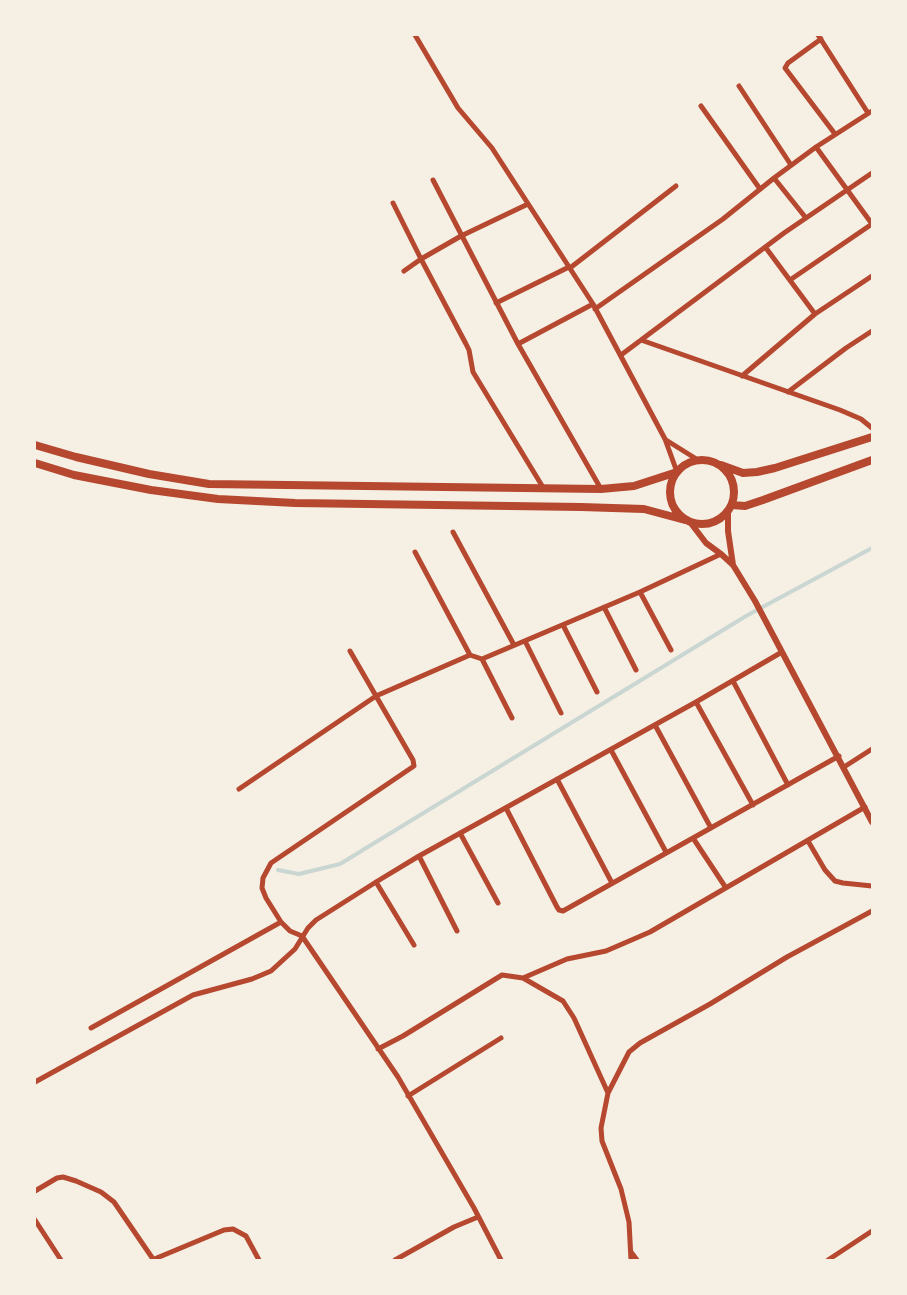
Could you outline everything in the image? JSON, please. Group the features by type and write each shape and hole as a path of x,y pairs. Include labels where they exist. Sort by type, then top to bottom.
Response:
{"highway":[{"path":"35,445 76,457 149,474 209,484 601,489 634,486 677,472 690,462 698,460 713,462 743,473 758,472 872,437"},
{"path":"730,508 745,506 763,500 872,460"},
{"path":"35,462 74,474 151,490 218,499 644,509 700,525 711,524 721,519 730,508 734,495 729,475 722,467 713,462"},
{"path":"677,472 670,492 674,508 687,521"}],"street":[{"path":"415,35 458,108 492,148 594,306 666,439 677,472"},
{"path":"518,344 594,306 724,220 774,178 816,147 870,112 820,37 788,63 785,68 835,134"},
{"path":"739,86 792,165"},
{"path":"700,106 760,189"},
{"path":"790,280 872,224 816,147"},
{"path":"621,355 806,218 872,173"},
{"path":"774,178 806,218"},
{"path":"432,180 518,344 601,489"},
{"path":"496,303 569,268 676,186"},
{"path":"393,203 420,259 469,350 473,372 544,489"},
{"path":"404,271 420,259 461,236 528,204"},
{"path":"766,248 815,314"},
{"path":"742,376 815,314 872,276"},
{"path":"788,392 846,348 872,331"},
{"path":"641,340 861,418 872,428"},
{"path":"666,439 698,460"},
{"path":"730,508 728,531 733,565"},
{"path":"687,521 706,543 733,565 765,617 872,822"},
{"path":"453,532 514,645"},
{"path":"415,552 470,655"},
{"path":"239,789 376,696 470,655 482,658 525,641 640,592 721,554"},
{"path":"640,592 671,650"},
{"path":"604,607 636,670"},
{"path":"563,625 597,692"},
{"path":"525,641 561,712"},
{"path":"350,651 413,760 414,766 271,863 263,878 262,888 281,922 290,931 302,936 398,1077 501,1260"},
{"path":"35,1082 193,995 252,979 272,970 288,956 316,920 376,882 782,652"},
{"path":"482,658 512,718"},
{"path":"733,681 788,785"},
{"path":"696,702 753,805"},
{"path":"656,725 711,828"},
{"path":"844,767 872,749"},
{"path":"611,750 666,852"},
{"path":"506,808 559,910 566,909 838,756"},
{"path":"557,778 612,883"},
{"path":"522,978 567,959 606,951 650,932 865,808"},
{"path":"460,833 498,903"},
{"path":"693,838 726,888"},
{"path":"808,841 825,870 835,881 872,886"},
{"path":"419,856 457,931"},
{"path":"376,882 414,945"},
{"path":"631,1260 629,1222 621,1189 602,1141 601,1128 608,1094 629,1052 640,1042 710,1004 787,957 872,911"},
{"path":"91,1028 281,922"},
{"path":"378,1049 404,1036 502,975 522,978 563,1001 574,1018 608,1094"},
{"path":"408,1096 501,1038"},
{"path":"35,1191 57,1178 63,1177 101,1192 114,1202 153,1260 224,1230 233,1230 246,1236 259,1260"},
{"path":"395,1260 454,1226 478,1217"},
{"path":"35,1220 61,1260"},
{"path":"828,1260 872,1231"},
{"path":"631,1251 637,1260"}],"waterway":[{"path":"278,870 299,874 340,864 746,616 872,548"}]}
